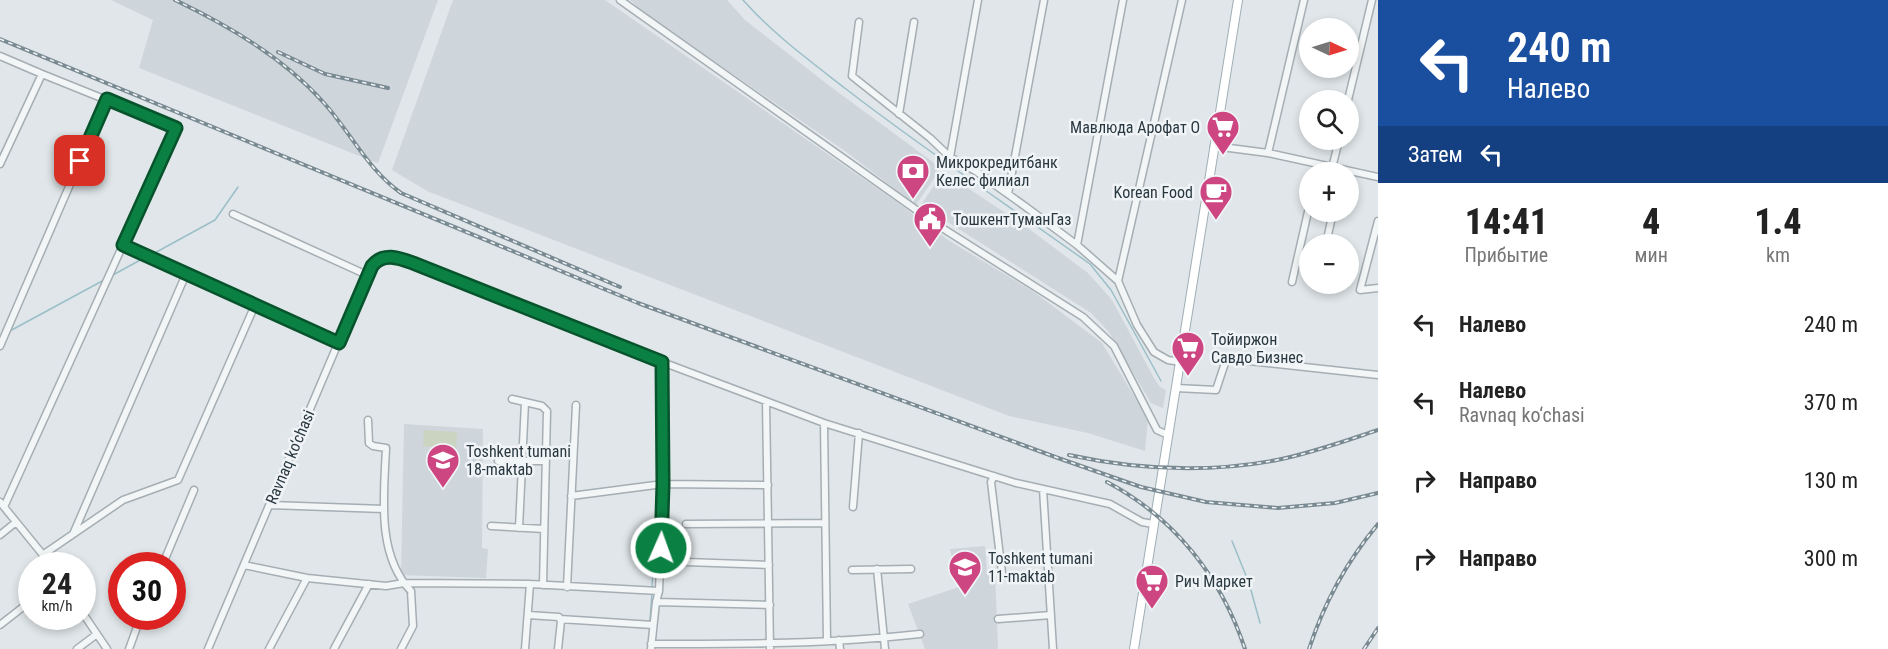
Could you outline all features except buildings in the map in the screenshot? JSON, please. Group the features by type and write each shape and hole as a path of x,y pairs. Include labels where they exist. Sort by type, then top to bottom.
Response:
{"main road":[{"path":"1134,649 1238,0"}],"street":[{"path":"620,0 939,226 1083,317 1114,346 1157,430 1168,435"},
{"path":"950,157 978,0"},
{"path":"1008,194 1044,0"},
{"path":"1077,245 1123,0"},
{"path":"1118,281 1182,0"},
{"path":"1269,153 1304,0"},
{"path":"1350,90 1372,0"},
{"path":"859,22 852,76 930,138 950,157 978,172 1077,245 1118,281 1137,325 1155,352 1168,360 1181,362"},
{"path":"898,114 914,22"},
{"path":"0,56 176,128 2,504 42,552"},
{"path":"0,164 42,74"},
{"path":"0,346 107,99"},
{"path":"1214,146 1269,153 1299,163"},
{"path":"1359,174 1378,177"},
{"path":"233,214 367,275"},
{"path":"1378,220 1360,290 1378,288"},
{"path":"1292,282 1306,222"},
{"path":"123,245 339,343"},
{"name":"Ravnaq ko‘chasi","path":"208,649 367,275 375,262 385,257 406,260 662,362"},
{"path":"74,532 186,274"},
{"path":"47,552 123,500 178,480 255,305"},
{"path":"1176,388 1216,390 1225,363 1230,358 1378,375"},
{"path":"920,634 770,647 651,646 659,591 663,484 662,362 824,423 993,476 1110,504 1142,522 1153,524"},
{"path":"512,399 542,406 547,411 543,585"},
{"path":"519,528 525,402"},
{"path":"766,402 770,647"},
{"path":"567,587 576,405"},
{"path":"368,420 369,443 386,448 384,509 391,561 411,591 413,626 401,649"},
{"path":"824,423 826,641"},
{"path":"853,507 859,433"},
{"path":"498,461 546,461"},
{"path":"993,476 991,482 1002,573"},
{"path":"571,496 663,484 768,485"},
{"path":"1043,489 1053,649"},
{"path":"168,552 194,490"},
{"path":"270,505 384,509"},
{"path":"0,535 16,522"},
{"path":"686,524 824,523"},
{"path":"491,526 544,529"},
{"path":"686,562 769,565"},
{"path":"244,565 307,578 386,586 404,583 530,584 659,591"},
{"path":"877,569 885,649"},
{"path":"852,570 911,569"},
{"path":"269,649 307,578"},
{"path":"334,649 369,584"},
{"path":"525,649 530,584"},
{"path":"656,602 770,605"},
{"path":"0,625 18,611"},
{"path":"528,615 653,625"},
{"path":"998,620 1051,615"},
{"path":"558,649 560,619"},
{"path":"94,630 106,649"},
{"path":"129,649 136,630"},
{"path":"77,649 97,634"},
{"path":"840,640 840,649"}],"shaded area":[{"path":"111,0 438,0 378,163 369,160 368,157 362,157 139,68 153,20"},
{"path":"453,0 605,0 948,240 1034,292 1102,343 1148,419 1145,451 1088,433 1009,416 427,191 392,170"},
{"path":"630,0 727,0 745,20 941,168 916,205 845,151 644,13"},
{"path":"943,172 1021,223 1088,273 1112,300 1154,378 1160,387 1166,390 1163,408 1151,403 1109,332 1091,313 921,205"},
{"name":"Toshkent tumani 18-maktab","path":"404,424 483,429 482,548 488,549 486,578 401,575"},
{"name":"Toshkent tumani 11-maktab","path":"985,546 987,571 995,571 998,649 925,649 908,604 959,587 950,549"}],"green space":[{"path":"424,430 457,432 456,449 423,446"}],"waterway":[{"path":"743,0 779,36 876,112 1090,264 1111,290 1161,381"},
{"path":"151,255 215,220 238,187"},
{"path":"111,276 144,258"},
{"path":"8,332 104,280"},
{"path":"652,588 657,500"},
{"path":"1232,541 1249,583 1260,623"},
{"path":"650,621 652,593"}],"railway":[{"path":"175,0 235,32 274,57 324,103 369,162 389,184 401,193 620,287"},
{"path":"0,39 638,303 1141,487 1206,502 1278,508 1335,503 1378,493"},
{"path":"278,52 325,74 388,88"},
{"path":"1069,455 1147,467 1225,467 1290,457 1378,430"},
{"path":"1107,482 1154,513 1192,552 1209,574 1223,598 1245,649"},
{"path":"1309,649 1338,583 1356,553 1378,524"},
{"path":"1364,649 1378,628"}],"place":[{"name":"Мавлюда Арофат О","path":"1223,156"},
{"name":"Микрокредитбанк Келес филиал","path":"913,200"},
{"name":"Korean Food","path":"1216,221"},
{"name":"ТошкентТуманГаз","path":"930,248"},
{"name":"Тойиржон Савдо Бизнес","path":"1188,377"},
{"name":"Toshkent tumani 18-maktab","path":"443,489"},
{"name":"Toshkent tumani 11-maktab","path":"965,596"},
{"name":"Рич Маркет","path":"1152,610"}],"route":[{"path":"80,161 107,99 176,128 123,245 339,343 372,266 380,259 392,257 413,263 662,362 661,548"}]}
